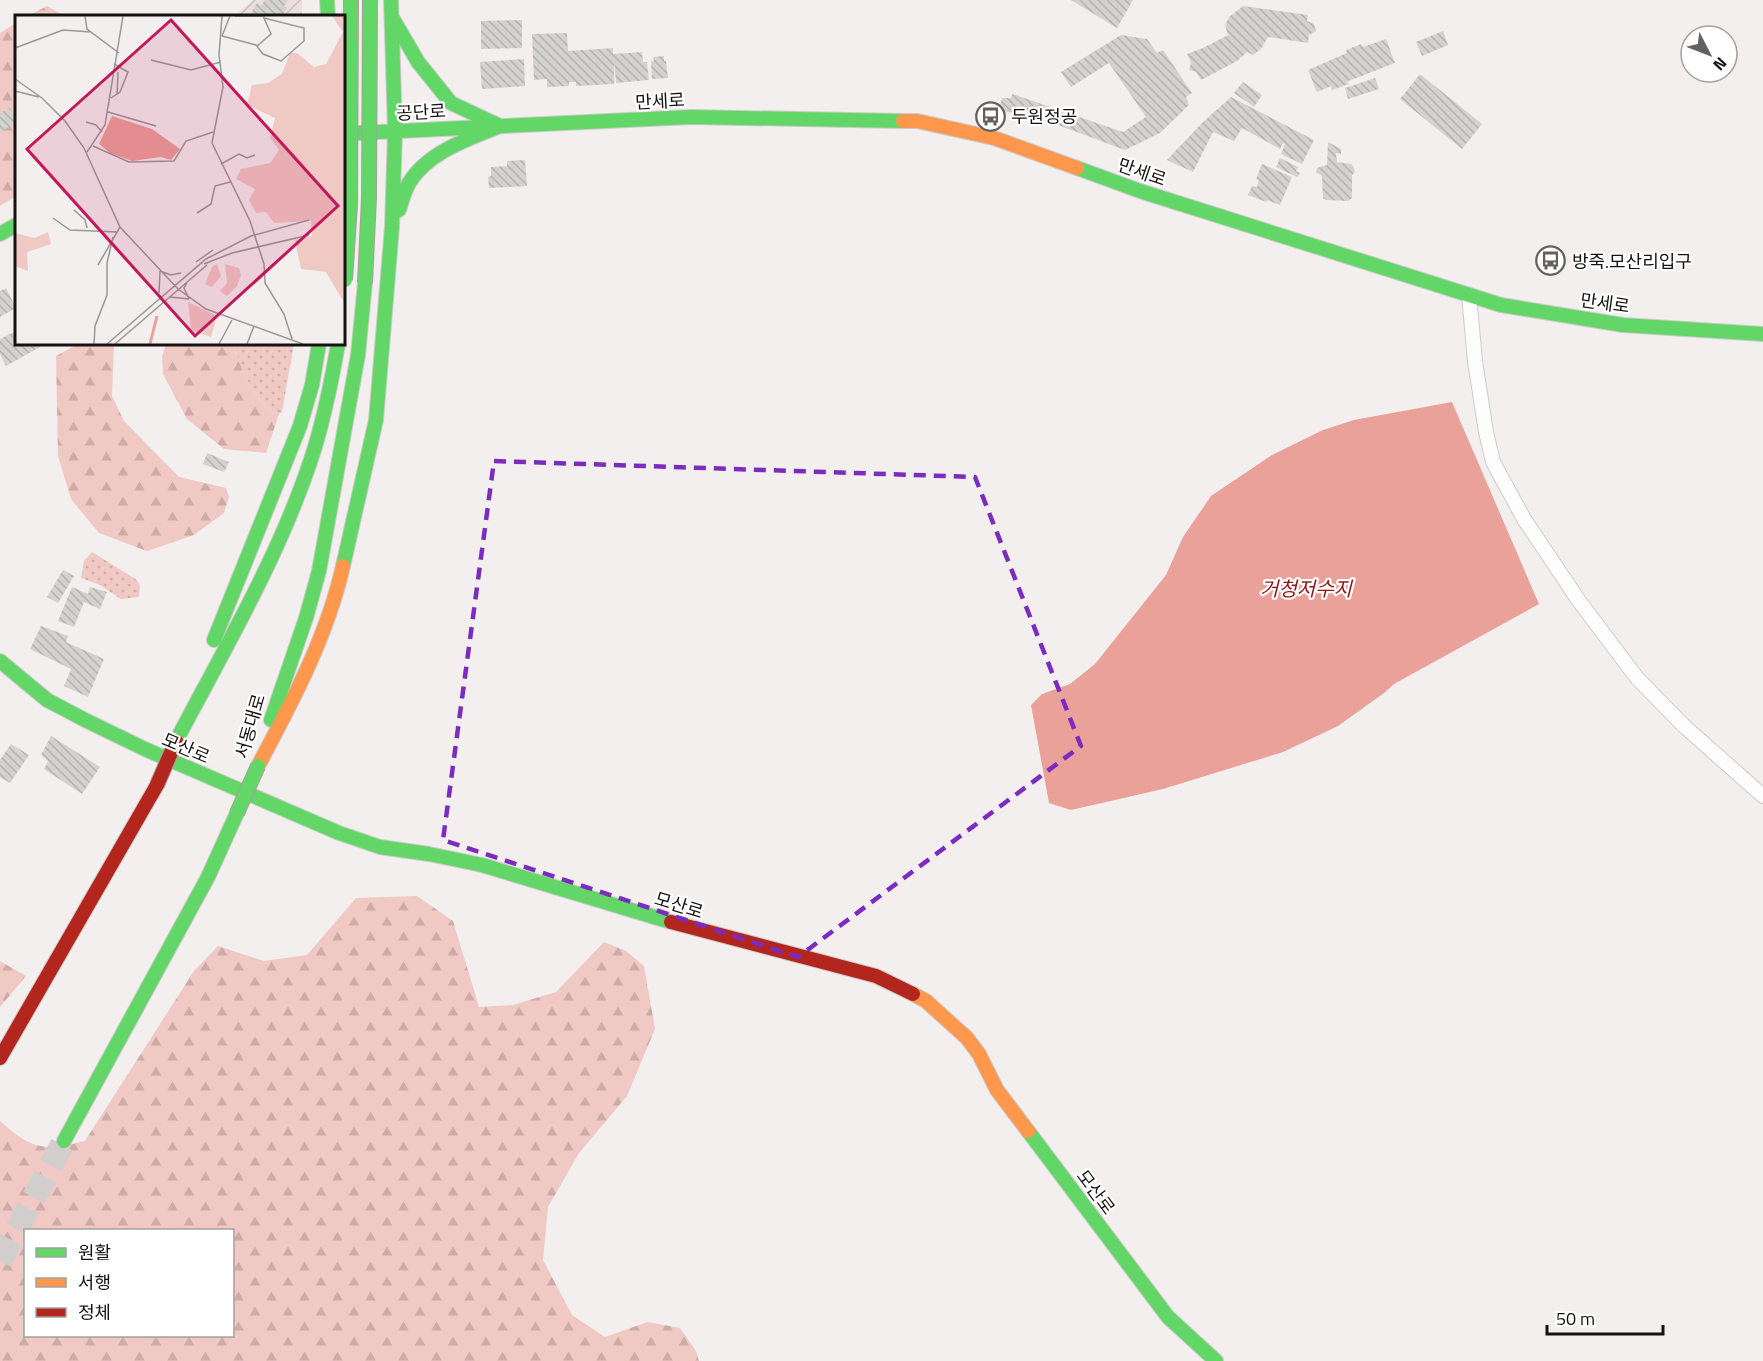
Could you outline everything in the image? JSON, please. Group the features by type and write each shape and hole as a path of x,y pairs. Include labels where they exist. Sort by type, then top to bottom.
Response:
{"main road":[{"path":"327,0 328,15"},
{"path":"345,280 350,205 351,0"},
{"name":"서동대로","path":"64,1142 208,877 237,813 258,766 278,695 306,618 319,572 358,355 365,283 369,198 370,0"},
{"path":"258,766 301,685 337,593 376,420 392,227 395,131 391,0"},
{"path":"391,16 418,62 451,103 500,126"},
{"name":"만세로","path":"500,126 691,117 917,121 994,138 1140,191 1501,305 1623,325 1763,334"},
{"path":"392,227 410,181 429,159 453,145 500,126"},
{"name":"공단로","path":"345,133 500,126"},
{"path":"0,234 15,226"},
{"path":"0,1058 157,784 298,432 317,363 319,345"},
{"path":"176,741 257,586 297,494 315,444 334,373 338,345"},
{"name":"모산로","path":"0,661 47,700 87,721 147,750 339,833 380,847 482,864 687,927 876,976 926,1001 967,1038 979,1054 997,1090 1168,1317 1216,1361"}],"street":[{"path":"1469,295 1475,361 1486,432 1494,462 1524,519 1579,601 1637,678 1684,726 1763,796"}],"highlighted area":[{"path":"494,461 975,477 1081,746 798,957 443,840"}],"shaded area":[{"path":"253,0 302,0 302,15 235,15"}],"green space":[{"path":"47,6 63,15 30,15"},
{"path":"15,24 15,197 0,206 0,33"},
{"path":"76,345 114,345 112,396 124,421 179,477 226,488 229,497 224,513 194,535 147,551 99,533 71,499 58,456 56,356"},
{"path":"166,345 234,345 249,384 263,403 279,414 266,453 224,449 187,419 163,374 162,357"},
{"path":"234,345 294,345 282,412 279,414 270,409 256,394 240,363"},
{"path":"92,552 137,580 140,586 139,597 121,599 100,585 81,578 84,561"},
{"path":"417,896 453,921 479,1007 513,1005 556,992 604,942 626,951 644,966 655,1029 627,1096 579,1153 548,1207 543,1260 572,1315 605,1337 648,1322 680,1328 696,1351 699,1361 0,1361 0,1121 21,1138 39,1146 58,1146 85,1141 194,971 218,946 264,961 307,955 356,898"},
{"path":"0,961 26,976 0,1007"}],"water":[{"name":"거청저수지","path":"1452,402 1539,604 1394,684 1338,726 1283,752 1163,789 1071,810 1049,803 1031,705 1042,694 1070,684 1095,664 1166,575 1183,537 1211,496 1272,455 1323,430 1354,420"}],"building":[{"path":"265,0 288,0 283,15 250,15 257,3 261,6"},
{"path":"1071,0 1133,0 1117,28"},
{"path":"1243,6 1308,15 1307,21 1314,24 1316,31 1309,35 1308,43 1268,37 1261,49 1253,55 1247,52 1237,61 1201,80 1196,72 1189,70 1191,63 1187,54 1228,35 1225,25 1229,17"},
{"path":"522,20 522,48 481,49 481,21"},
{"path":"1443,31 1448,45 1422,56 1416,42"},
{"path":"567,33 568,51 613,48 613,54 642,52 643,62 647,62 649,80 616,83 614,61 614,84 576,86 576,82 569,82 569,86 547,87 547,79 534,80 532,34"},
{"path":"1121,35 1147,39 1157,53 1163,50 1192,93 1186,97 1189,105 1160,133 1125,150 1047,121 999,110 1002,98 1011,98 1012,94 1123,132 1146,117 1109,63 1071,87 1061,72"},
{"path":"1386,39 1395,63 1346,82 1349,84 1332,90 1331,86 1317,92 1308,70 1347,53 1346,50 1361,44 1363,47"},
{"path":"664,56 668,78 652,79 651,61 654,61 653,57"},
{"path":"524,59 525,86 482,89 480,62"},
{"path":"1420,74 1482,124 1462,149 1400,99"},
{"path":"1375,78 1379,89 1348,99 1345,88"},
{"path":"1243,82 1262,95 1254,107 1234,93"},
{"path":"1231,97 1314,140 1302,164 1281,154 1285,144 1283,143 1280,149 1242,128 1234,141 1213,132 1193,172 1167,160 1202,123"},
{"path":"10,108 15,124 0,132 0,113"},
{"path":"1328,142 1341,149 1341,154 1336,153 1337,162 1351,164 1354,168 1352,198 1348,201 1323,198 1322,176 1316,172 1317,168 1327,165"},
{"path":"1280,158 1298,167 1296,171 1300,173 1297,177 1276,167"},
{"path":"525,160 527,186 489,188 488,177 491,176 491,167 507,166 507,161"},
{"path":"1262,164 1292,177 1280,205 1248,195 1252,186 1257,187 1259,180 1256,179"},
{"path":"6,288 15,309 0,317 0,291"},
{"path":"15,332 15,345 39,345 40,347 6,366 0,354 0,339"},
{"path":"207,453 229,462 224,472 203,464"},
{"path":"63,570 74,576 58,603 47,597"},
{"path":"72,587 88,594 90,587 107,592 100,609 84,602 74,627 58,621"},
{"path":"41,626 68,636 66,642 104,659 88,697 64,686 71,669 30,649"},
{"path":"51,736 100,767 82,794 44,769 48,761 41,755"},
{"path":"11,744 29,755 10,783 0,777 0,760"}],"tunnel":[{"path":"0,1261 64,1141"}],"traffic: fast":[{"path":"327,0 328,15"},
{"path":"345,280 350,205 351,0"},
{"path":"365,283 369,198 370,0"},
{"path":"343,566 376,420 392,227 395,131 391,0"},
{"path":"393,19 418,62 451,103 500,126"},
{"path":"357,133 691,117 903,121"},
{"path":"399,210 409,183 427,163 450,148 500,126"},
{"path":"1077,168 1140,191 1501,305 1623,325 1763,334"},
{"path":"0,234 15,226"},
{"path":"271,720 306,618 319,571 358,355 365,283"},
{"path":"214,640 300,426 312,385 319,345"},
{"path":"176,741 234,633 287,523 315,447 338,345"},
{"path":"0,661 47,700 87,721 147,750 339,833 380,847 482,865 671,922"},
{"path":"237,813 258,766"},
{"path":"64,1141 208,877 237,813"},
{"path":"1028,1131 1168,1317 1216,1361"}],"traffic: slow":[{"path":"903,121 917,121 994,138 1077,168"},
{"path":"258,766 296,693 318,644 343,566"},
{"path":"913,994 926,1001 967,1038 979,1054 997,1090 1028,1131"}],"traffic: jam":[{"path":"157,785 176,741"},
{"path":"0,1058 157,785"},
{"path":"671,922 876,976 913,994"}],"place":[{"name":"두원정공","path":"990,116"},
{"name":"방죽.모산리입구","path":"1551,261"}]}
